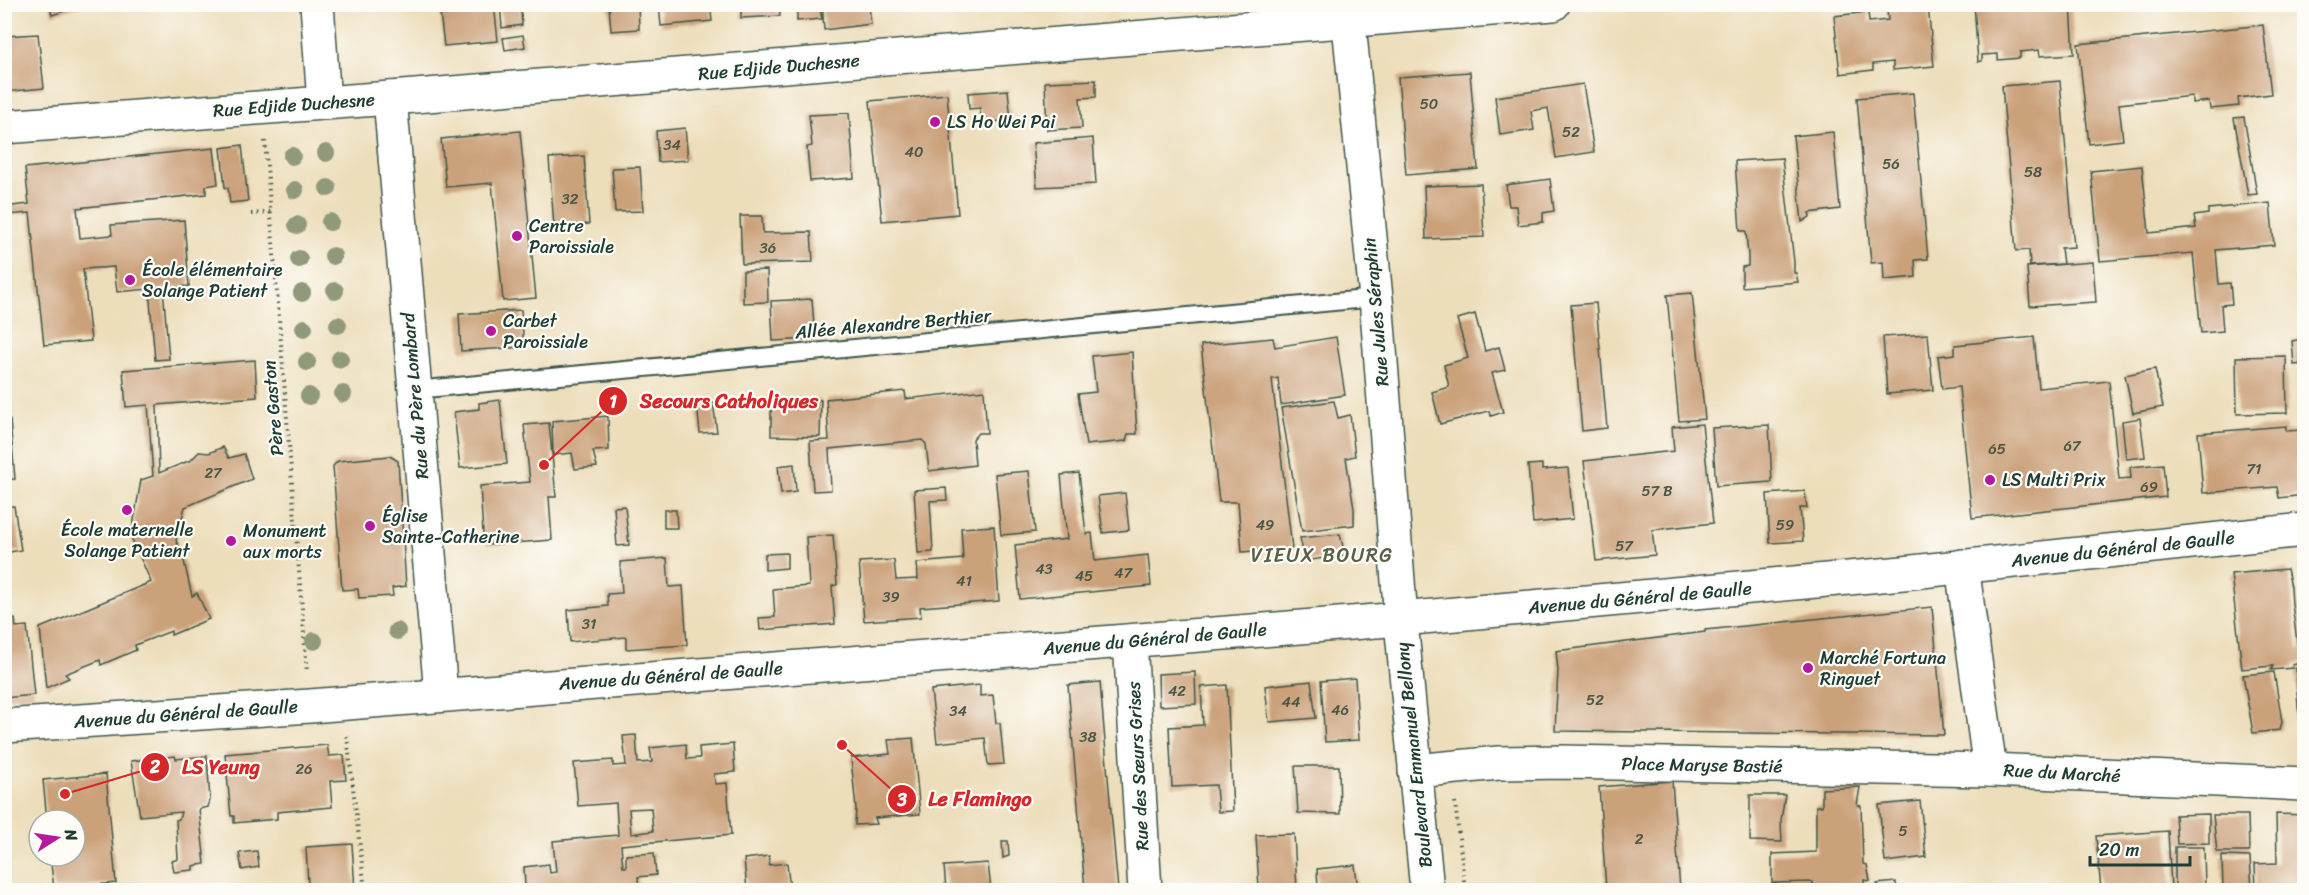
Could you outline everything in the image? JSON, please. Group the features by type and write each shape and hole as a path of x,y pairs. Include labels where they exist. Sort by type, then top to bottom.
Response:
{"street":[{"path":"317,4 324,103"},
{"name":"Rue Edjide Duchesne","path":"4,127 390,98 1348,13 1553,4"},
{"name":"Rue Jules Séraphin","path":"1348,13 1376,298 1401,619"},
{"name":"Rue du Père Lombard","path":"390,98 441,694"},
{"name":"Avenue du Général de Gaulle","path":"4,726 310,706 1401,619 1903,573 2304,530"},
{"name":"Rue du Marché","path":"1962,566 1990,770 2304,784"},
{"name":"Boulevard Emmanuel Bellony","path":"1401,619 1427,891"},
{"name":"Rue des Sœurs Grises","path":"1130,641 1145,891"},
{"name":"Place Maryse Bastié","path":"1415,771 1499,763 1562,762 1990,770"}],"lane":[{"name":"Allée Alexandre Berthier","path":"415,390 1376,298"}],"path":[{"name":"Père Gaston","path":"262,108 310,706"},
{"path":"251,214 271,213"},
{"path":"344,703 365,891"}],"building":[{"path":"49,4 83,4 83,5 52,15"},
{"path":"439,4 494,4 498,41 444,46"},
{"path":"500,4 520,4 522,25 502,28"},
{"path":"638,4 639,29 611,31 609,5"},
{"path":"659,4 710,4 712,21 661,26"},
{"path":"741,4 780,4 780,16 741,18"},
{"path":"797,4 819,4 822,19 797,21"},
{"path":"822,4 869,4 871,24 824,30"},
{"path":"1023,4 1060,4 1060,6 1023,10"},
{"path":"1974,4 2016,4 2016,8 2035,7 2035,4 2071,4 2074,54 2040,56 2039,50 2020,52 2020,58 1998,60 1998,54 1982,55 1982,61 1978,62"},
{"path":"1928,6 1934,66 1893,70 1893,62 1873,64 1873,70 1840,74 1834,16 1868,12 1869,22 1888,20 1887,11"},
{"path":"2263,25 2271,94 2238,98 2239,106 2210,109 2209,101 2192,103 2192,96 2119,104 2123,140 2089,144 2078,44"},
{"path":"38,34 44,88 4,92 4,36"},
{"path":"523,35 525,47 505,50 503,38"},
{"path":"1470,72 1478,169 1406,175 1398,77"},
{"path":"1096,80 1096,97 1080,98 1082,128 1047,130 1045,82"},
{"path":"2060,81 2074,247 2061,248 2063,264 2030,266 2029,250 2016,251 2002,86"},
{"path":"1583,84 1594,152 1556,158 1548,108 1531,111 1534,130 1500,135 1495,97"},
{"path":"1008,90 1011,121 981,122 980,108 969,109 968,93"},
{"path":"1913,93 1928,259 1915,260 1916,277 1884,280 1883,262 1871,263 1857,98"},
{"path":"947,94 958,214 882,221 870,101"},
{"path":"849,113 854,178 810,181 807,147 812,146 809,115"},
{"path":"2244,117 2257,194 2248,195 2234,118"},
{"path":"685,128 688,160 658,162 656,131"},
{"name":"Centre Paroissiale","path":"520,131 536,298 503,301 492,183 446,187 441,139"},
{"path":"1833,132 1840,209 1809,213 1810,217 1802,222 1793,136"},
{"path":"1093,138 1096,184 1037,187 1033,143"},
{"path":"242,145 248,201 230,203 228,188 225,188 221,148"},
{"path":"214,148 218,184 206,186 206,194 77,208 80,238 112,235 111,225 184,220 189,286 163,288 169,359 155,360 149,289 117,292 114,267 83,269 91,341 44,345 30,213 7,215 10,250 4,251 4,207 29,204 25,168"},
{"path":"584,156 589,224 554,227 549,158"},
{"path":"1782,158 1794,273 1796,273 1798,282 1742,287 1742,267 1748,266 1748,256 1746,231 1740,231 1735,161"},
{"path":"2142,166 2149,233 2196,228 2194,216 2208,214 2208,209 2270,203 2274,245 2216,250 2219,284 2230,283 2232,304 2221,305 2223,331 2201,333 2193,253 2100,261 2091,171"},
{"path":"640,167 643,211 615,212 612,168"},
{"path":"1550,179 1554,211 1543,213 1543,222 1518,225 1516,206 1509,206 1506,185"},
{"path":"1481,184 1484,237 1426,239 1424,186"},
{"path":"740,216 762,216 763,233 811,232 813,262 742,264"},
{"path":"2093,262 2096,302 2030,306 2027,267"},
{"path":"767,270 768,302 743,303 743,271"},
{"path":"1692,293 1705,419 1679,421 1667,295"},
{"path":"812,299 815,339 773,341 771,301"},
{"path":"1596,303 1607,428 1582,431 1571,305"},
{"name":"Carbet Paroissiale","path":"521,310 524,347 461,351 459,314"},
{"path":"1475,314 1485,351 1499,347 1505,370 1492,373 1503,412 1491,416 1489,411 1440,424 1432,392 1449,387 1444,365 1468,358 1457,319"},
{"path":"1928,334 1933,390 1887,394 1883,337"},
{"path":"1336,337 1345,395 1281,405 1278,378 1272,379 1292,548 1242,552 1238,502 1219,502 1201,345 1273,338 1275,347"},
{"path":"2034,337 2039,388 2109,381 2119,479 2131,478 2130,467 2163,464 2166,497 1972,518 1959,387 1942,389 1938,356 1955,354 1955,345"},
{"path":"2301,339 2303,364 2294,365 2292,341"},
{"path":"1132,352 1137,434 1128,434 1126,441 1086,445 1078,394 1096,392 1092,356"},
{"path":"2286,356 2287,413 2237,414 2236,357"},
{"path":"255,360 257,397 157,405 159,473 191,460 199,452 209,453 223,447 229,458 244,454 252,479 185,507 176,540 184,561 192,596 197,593 209,619 171,635 171,631 135,645 136,650 101,665 100,660 65,674 69,678 46,688 40,628 151,582 131,537 141,480 153,476 148,405 126,407 123,370"},
{"path":"2155,369 2163,407 2133,413 2125,375"},
{"path":"984,390 987,433 978,433 973,439 975,465 929,471 926,444 922,440 829,449 831,490 813,491 810,441 829,440 826,399 905,391 906,399"},
{"path":"771,399 821,400 820,437 771,436"},
{"path":"500,400 507,464 460,468 454,412 479,409 479,403"},
{"path":"1334,401 1338,418 1350,415 1355,456 1346,458 1354,509 1354,525 1302,531 1281,408"},
{"path":"713,402 717,432 700,433 697,404"},
{"path":"608,416 609,450 593,451 597,467 575,469 572,453 553,455 552,421"},
{"path":"2140,418 2145,457 2126,459 2122,421"},
{"path":"4,420 10,420 15,479 4,480"},
{"path":"549,423 556,497 549,497 552,540 487,545 483,533 480,486 530,482 524,425"},
{"path":"1702,424 1713,523 1652,530 1655,555 1596,561 1584,461 1674,451 1672,427"},
{"path":"1769,425 1772,482 1716,486 1712,428"},
{"path":"2286,426 2286,431 2304,430 2304,495 2279,498 2277,487 2203,493 2198,433"},
{"name":"Église Sainte-Catherine","path":"390,456 398,461 406,586 392,588 393,596 359,598 358,589 342,590 333,466 338,461"},
{"path":"794,464 796,492 781,494 778,466"},
{"path":"1542,464 1542,470 1568,468 1573,519 1533,523 1528,465"},
{"path":"1029,471 1035,532 1001,535 995,474"},
{"path":"1079,473 1086,534 1092,533 1095,561 1148,555 1151,586 1020,599 1015,545 1067,539 1061,475"},
{"path":"946,488 947,500 930,501 933,552 918,553 914,490"},
{"path":"1805,491 1807,508 1800,508 1803,541 1770,543 1767,494"},
{"path":"1125,493 1129,530 1103,533 1098,496"},
{"path":"14,506 21,550 4,553 4,507"},
{"path":"625,506 629,545 617,546 614,507"},
{"path":"664,510 676,510 677,528 664,528"},
{"path":"994,526 999,601 920,607 921,617 864,621 859,562 894,560 896,580 918,579 917,563 963,559 961,528"},
{"path":"1340,534 1345,555 1305,561 1300,538"},
{"path":"833,535 837,585 832,586 835,624 760,630 759,618 775,617 773,589 809,586 806,537"},
{"path":"787,553 787,568 765,570 765,554"},
{"path":"667,558 669,587 683,586 687,645 626,649 626,637 570,642 568,610 608,606 607,594 622,593 620,562"},
{"path":"2287,569 2298,649 2301,650 2298,606 2304,606 2304,662 2292,665 2293,668 2271,670 2273,666 2242,669 2231,574"},
{"path":"1932,607 1944,735 1555,731 1558,670 1556,651 1705,632 1705,630"},
{"path":"15,619 16,627 27,626 34,695 4,698 4,628 10,628 9,620"},
{"path":"2304,666 2303,733 2298,708 2296,668"},
{"path":"1195,672 1196,704 1159,706 1158,674"},
{"path":"2274,672 2282,722 2280,730 2253,733 2243,675"},
{"path":"1355,678 1359,740 1325,742 1321,681"},
{"path":"1311,681 1316,718 1269,722 1265,686"},
{"path":"1100,682 1118,890 1085,890 1068,685"},
{"path":"980,685 980,696 993,695 996,723 1000,723 1004,764 988,765 985,738 937,743 931,690"},
{"path":"1227,685 1233,811 1218,812 1216,785 1172,787 1169,727 1203,725 1201,687"},
{"path":"636,735 638,763 652,762 650,748 686,744 687,759 700,758 699,747 733,744 735,772 714,774 715,784 727,783 731,835 621,845 623,867 626,867 626,855 654,853 656,875 638,877 639,890 536,890 536,887 525,887 524,867 549,864 550,873 556,872 553,841 618,835 616,803 578,806 574,763 613,760 613,766 626,765 623,736","holes":["651,808 653,831 631,834 629,809"]},
{"path":"913,738 920,814 875,818 877,824 855,825 856,809 851,758 890,754 888,740"},
{"path":"327,745 329,756 344,755 346,780 330,781 332,807 277,812 277,819 234,823 234,816 231,816 225,754"},
{"path":"175,756 176,759 207,756 210,800 208,807 199,809 205,864 193,866 193,870 174,872 172,861 178,859 176,820 179,819 181,812 140,816 131,761"},
{"path":"1295,766 1339,766 1340,814 1298,813"},
{"path":"106,774 116,883 54,889 51,868 87,868 87,808 46,808 43,780"},
{"path":"1672,781 1680,890 1606,890 1599,787"},
{"path":"1860,787 1857,805 1861,806 1863,864 1867,865 1870,881 1864,880 1864,890 1812,890 1813,882 1772,883 1772,854 1816,852 1816,806 1822,806 1822,789"},
{"path":"1750,795 1785,795 1781,820 1782,842 1750,841"},
{"path":"1920,801 1926,857 1885,862 1879,805"},
{"path":"2209,814 2209,843 2177,844 2175,815"},
{"path":"2276,814 2304,815 2304,890 2256,890 2255,864 2277,863"},
{"path":"2213,815 2248,815 2249,852 2217,852"},
{"path":"2168,831 2171,888 2101,890 2096,836"},
{"path":"1294,834 1297,890 1259,890 1256,835"},
{"path":"1002,841 1008,841 1009,856 1003,858"},
{"path":"352,844 355,890 286,890 285,886 308,884 306,847"},
{"path":"2175,847 2204,847 2205,890 2175,890"},
{"path":"257,851 259,867 242,870 239,853"},
{"path":"769,856 769,865 787,863 790,890 747,890 744,859"},
{"path":"2222,856 2250,857 2252,890 2223,890"},
{"path":"988,863 991,890 946,890 944,866"},
{"path":"1355,865 1358,890 1318,890 1317,869"},
{"path":"1896,882 1897,890 1878,890 1877,884"}],"place":[{"name":"LS Ho Wei Pai","path":"935,122"},
{"name":"Centre Paroissiale","path":"517,236"},
{"name":"École élémentaire Solange Patient","path":"130,280"},
{"name":"Carbet Paroissiale","path":"491,331"},
{"name":"Secours Catholiques","path":"544,465"},
{"name":"LS Multi Prix","path":"1990,480"},
{"name":"École maternelle Solange Patient","path":"127,510"},
{"name":"Église Sainte-Catherine","path":"370,526"},
{"name":"Monument aux morts","path":"231,541"},
{"name":"Marché Fortuna Ringuet","path":"1808,668"},
{"name":"Le Flamingo","path":"842,745"},
{"name":"LS Yeung","path":"65,794"}],"district":[{"name":"VIEUX BOURG","path":"1322,555"}]}
